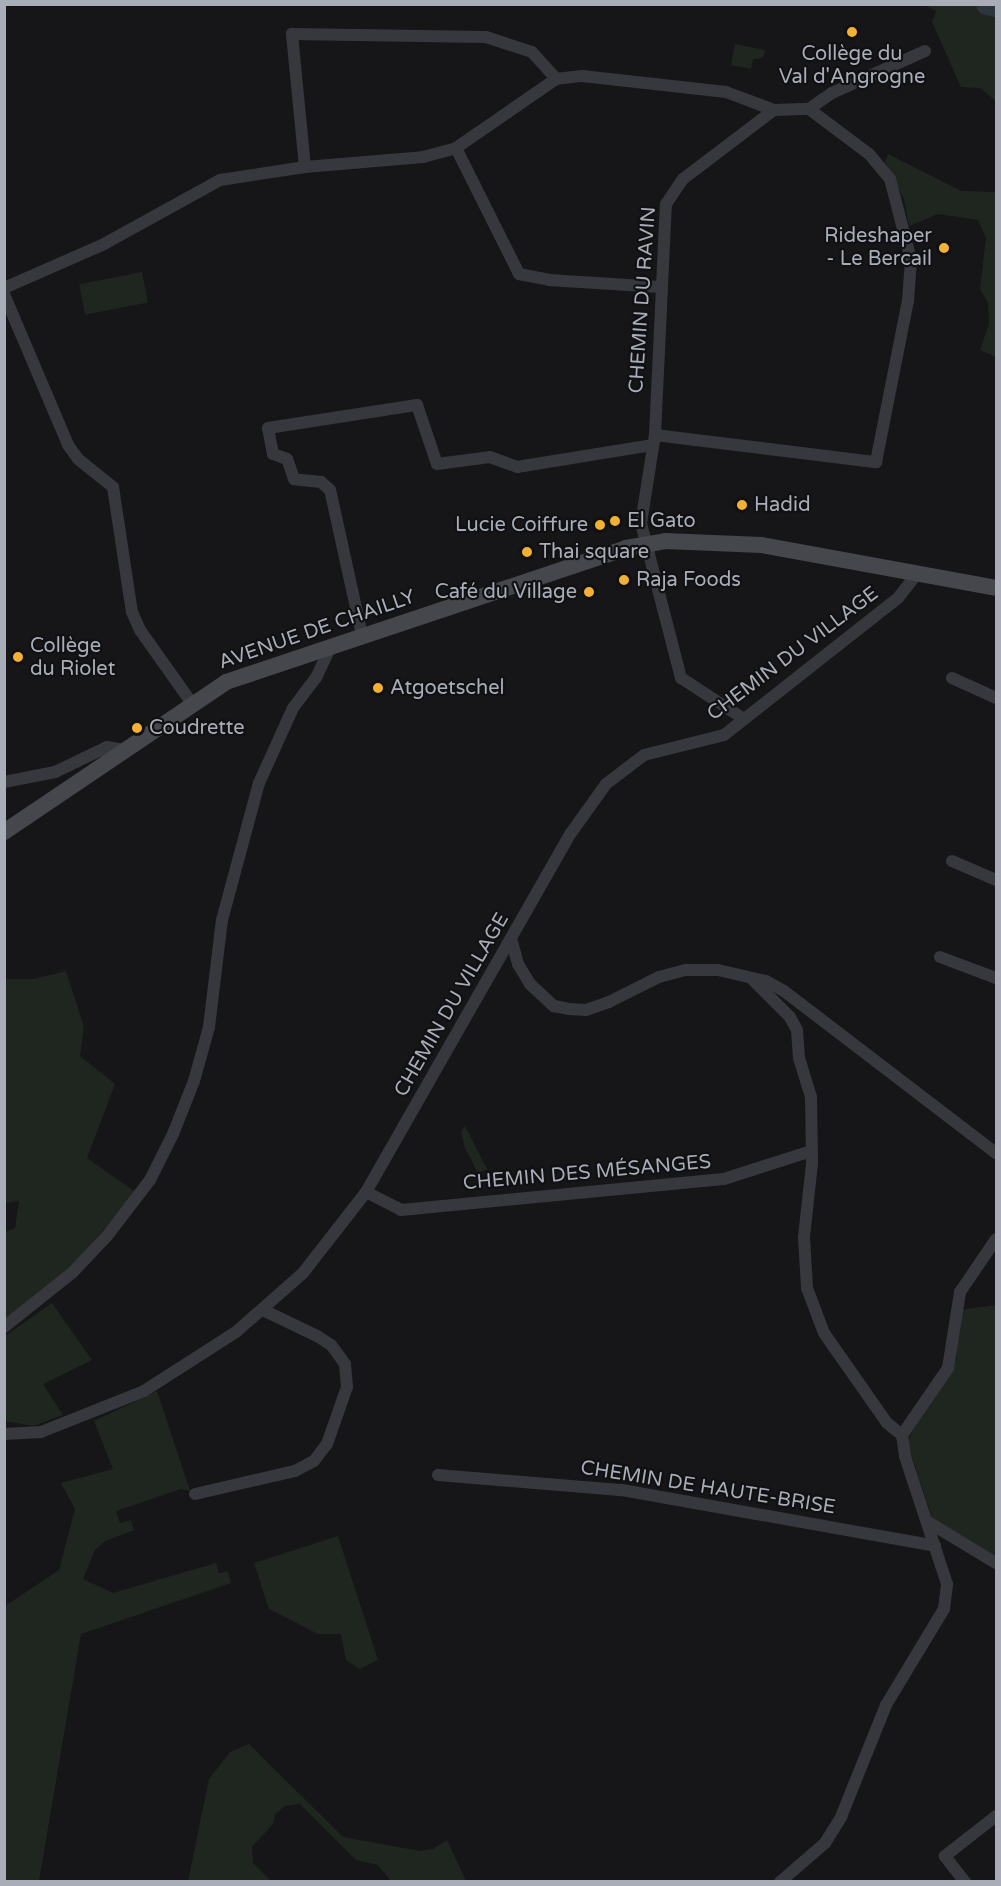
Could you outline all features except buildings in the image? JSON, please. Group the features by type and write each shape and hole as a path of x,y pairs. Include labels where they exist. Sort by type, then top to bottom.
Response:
{"street":[{"path":"305,167 292,34 486,37 532,52 556,79"},
{"path":"4,288 94,249 220,180 305,167 423,158 456,148 556,79 582,76 726,92 774,110 809,109 832,93 925,51"},
{"path":"362,635 330,490 321,482 294,479 287,459 273,454 268,428 417,405 436,464 490,457 517,467 654,440 876,462 908,301 911,260 890,179 869,154 809,109"},
{"name":"CHEMIN DU RAVIN","path":"744,719 681,678 641,523 654,440 666,204 683,179 774,110"},
{"path":"456,148 519,274 549,280 660,287"},
{"path":"4,294 68,445 78,459 113,487 132,612 140,630 191,702"},
{"name":"AVENUE DE CHAILLY","path":"4,832 191,702 226,682 362,635 646,544 665,541 762,545 996,588"},
{"name":"CHEMIN DU VILLAGE","path":"4,1434 41,1432 144,1391 200,1357 263,1310 303,1273 366,1192 571,833 620,770 657,750 724,735 898,598 918,572"},
{"path":"4,1327 72,1273 107,1236 150,1180 173,1134 194,1081 208,1027 222,920 259,783 293,708 316,678 331,646"},
{"path":"952,678 996,698"},
{"path":"4,782 55,772 106,747 124,750"},
{"path":"952,861 996,880"},
{"path":"511,938 518,964 530,984 554,1006 569,1009 586,1010 609,1002 659,977 686,970 718,970 749,976 784,991 996,1153"},
{"path":"940,957 996,978"},
{"path":"749,976 790,1017 797,1030 800,1058 811,1097 811,1151 804,1237 807,1288 825,1333 887,1424 902,1435"},
{"name":"CHEMIN DES MÉSANGES","path":"366,1192 401,1210 412,1209 724,1179 811,1151"},
{"path":"780,1881 825,1843 855,1789 886,1705 938,1624 948,1594 928,1522 905,1456 902,1435 948,1368 960,1292 996,1239"},
{"path":"195,1494 295,1471 314,1461 327,1443 347,1387 345,1364 331,1345 263,1310"},
{"name":"CHEMIN DE HAUTE-BRISE","path":"438,1475 622,1490 935,1546"},
{"path":"928,1522 996,1563"},
{"path":"965,1881 945,1856 996,1816"}],"shaded area":[{"path":"925,5 996,5 996,101 980,88 961,87 932,22 936,11"},
{"path":"735,44 765,50 763,58 753,59 751,69 731,65"},
{"path":"888,154 961,191 996,192 996,357 980,350 989,324 988,303 980,289 986,238 978,220 938,214 909,226 904,199 885,162"},
{"path":"142,272 148,302 85,315 79,284"},
{"path":"66,971 84,1027 80,1056 115,1084 87,1158 135,1192 72,1267 5,1320 5,1232 15,1228 19,1201 5,1203 4,979 34,979"},
{"path":"465,1126 487,1169 478,1173 465,1148 461,1132"},
{"path":"52,1303 92,1360 43,1384 63,1415 33,1426 5,1421 5,1336"},
{"path":"996,1305 996,1556 933,1520 908,1445 910,1435 956,1360 960,1310"},
{"path":"157,1391 190,1491 181,1489 116,1511 120,1523 131,1520 134,1530 105,1541 95,1550 83,1579 113,1593 216,1563 219,1573 228,1571 231,1583 81,1634 39,1881 5,1882 5,1606 59,1570 75,1509 61,1483 113,1469 94,1421"},
{"path":"338,1536 378,1660 360,1669 346,1660 341,1634 318,1634 269,1609 254,1563"},
{"path":"249,1744 343,1837 420,1851 433,1849 447,1840 466,1881 391,1881 378,1865 356,1860 300,1804 285,1806 275,1814 273,1824 252,1847 253,1863 271,1881 188,1881 209,1779 230,1752"}],"waterway":[{"path":"987,4 996,6"}],"place":[{"name":"Collège du Val d'Angrogne","path":"852,32"},
{"name":"Rideshaper - Le Bercail","path":"944,248"},
{"name":"Hadid","path":"742,505"},
{"name":"El Gato","path":"615,521"},
{"name":"Lucie Coiffure","path":"600,525"},
{"name":"Thai square","path":"527,552"},
{"name":"Raja Foods","path":"624,580"},
{"name":"Café du Village","path":"589,592"},
{"name":"Collège du Riolet","path":"18,657"},
{"name":"Atgoetschel","path":"378,688"},
{"name":"Coudrette","path":"137,728"}]}
